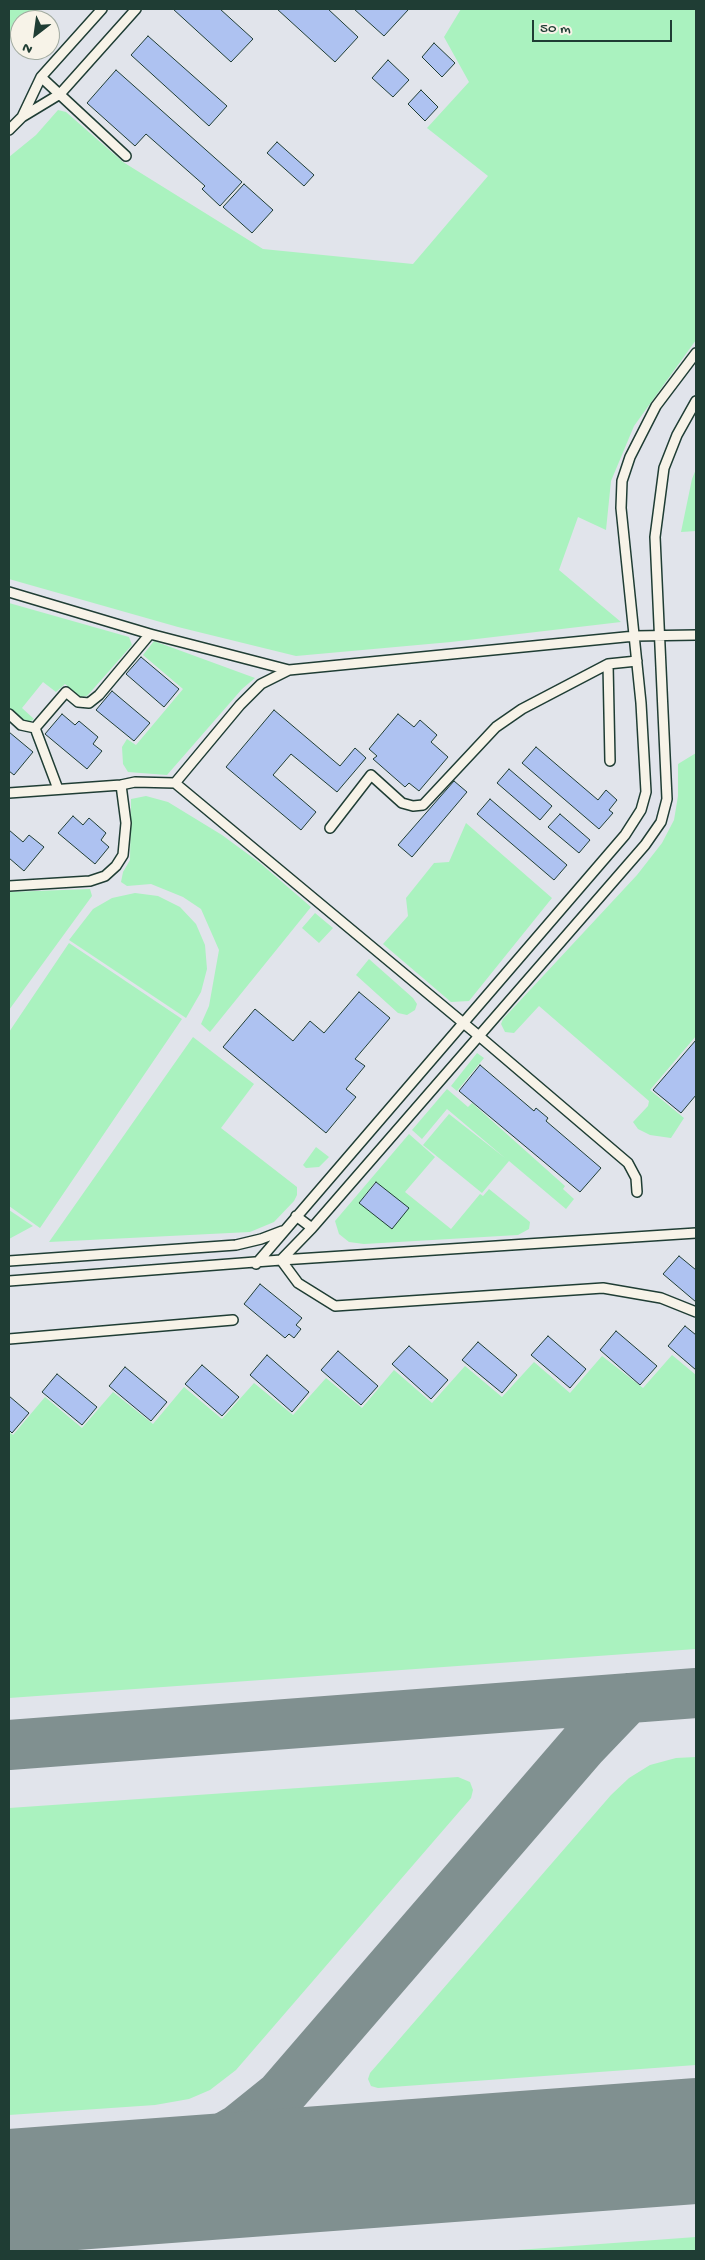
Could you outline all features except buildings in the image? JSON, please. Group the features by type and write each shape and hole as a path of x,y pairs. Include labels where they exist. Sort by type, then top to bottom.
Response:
{"lane":[{"path":"9,130 22,116 41,77 102,9"},
{"path":"22,116 60,94 136,9"},
{"path":"41,77 126,156"},
{"path":"256,1264 284,1229 625,835 641,810 646,792 635,636 621,508 622,481 630,457 656,406 696,353"},
{"path":"281,1260 312,1228 645,845 661,822 667,799 658,636 655,537 658,499 664,468 677,436 696,401"},
{"path":"9,592 150,634 289,670 635,636 696,635"},
{"path":"35,728 66,692 78,702 89,703 99,695 150,634"},
{"path":"330,828 371,775 402,803 413,806 423,805 496,727 522,709 608,664 637,661"},
{"path":"608,664 610,761"},
{"path":"175,783 240,705 261,684 289,670"},
{"path":"9,714 21,725 35,728"},
{"path":"35,728 58,789"},
{"path":"9,793 121,785 135,782 175,783 479,1036 628,1163 636,1178 637,1192"},
{"path":"9,886 90,881 105,876 116,866 122,855 126,823 121,785"},
{"path":"296,1216 312,1228"},
{"path":"9,1261 236,1245 262,1239 284,1229"},
{"path":"9,1281 256,1264 281,1260 696,1233"},
{"path":"281,1260 298,1283 334,1306 604,1288 661,1298 696,1312"},
{"path":"9,1338 233,1320"}],"green space":[{"path":"9,9 40,9 10,10 9,41"},
{"path":"461,9 696,9 696,340 634,426 611,481 606,530 578,517 559,570 621,622 451,642 296,656 178,627 9,579 9,157 36,135 58,110 66,112 123,162 263,249 413,264 488,176 427,128 469,82 444,37"},
{"path":"696,469 696,531 681,532 692,479"},
{"path":"9,603 129,637 132,645 87,696 80,697 65,684 56,692 43,682 22,708 34,719 28,723 9,708"},
{"path":"154,641 255,678 242,689 167,775 128,772 123,764 122,747 127,739 136,745 183,689 143,655"},
{"path":"696,753 696,1036 650,1090 684,1118 671,1138 650,1135 638,1129 633,1122 648,1106 649,1101 539,1006 514,1033 505,1032 501,1024 503,1019 637,875 662,843 674,820 678,796 678,764"},
{"path":"146,796 168,802 222,835 260,863 311,907 210,1032 201,1024 209,1006 219,950 201,909 183,897 151,884 127,886 121,882 123,872 130,860 131,799"},
{"path":"466,823 552,898 469,1001 451,1002 383,944 408,916 406,898 434,863 449,862"},
{"path":"90,889 92,896 9,1010 9,892"},
{"path":"135,893 158,896 180,907 196,924 205,945 207,969 201,992 186,1018 69,940 93,909 112,898"},
{"path":"315,913 333,928 319,943 302,928"},
{"path":"69,943 182,1019 40,1228 9,1206 9,1032"},
{"path":"369,959 413,998 417,1004 415,1010 407,1015 398,1013 356,975"},
{"path":"193,1037 254,1084 221,1128 297,1187 297,1195 294,1201 274,1222 250,1232 49,1242"},
{"path":"477,1053 484,1058 457,1091 451,1086"},
{"path":"447,1089 468,1107 472,1103 565,1186 563,1189 574,1199 566,1209 509,1161 482,1193 423,1145 449,1114 505,1158 447,1109 422,1139 412,1130"},
{"path":"409,1134 435,1157 405,1192 451,1229 480,1194 483,1196 489,1189 530,1222 529,1229 518,1235 364,1244 349,1242 339,1234 335,1221","holes":["375,1182 408,1208 359,1203"]},
{"path":"316,1147 329,1157 319,1167 306,1168 303,1165"},
{"path":"9,1210 33,1226 9,1239"},
{"path":"672,1355 696,1375 696,1649 9,1698 9,1432 13,1435 45,1397 82,1428 113,1392 153,1424 184,1387 222,1419 254,1383 293,1415 326,1378 362,1408 394,1370 432,1403 465,1366 502,1397 534,1362 570,1393 602,1356 643,1388"},
{"path":"696,1757 696,2065 378,2088 371,2086 368,2079 370,2073 611,1795 629,1778 650,1765 676,1758"},
{"path":"458,1777 470,1782 473,1790 471,1798 236,2070 210,2090 189,2099 155,2105 9,2115 9,1808"},
{"path":"696,2237 696,2251 504,2251"}],"taxiway":[{"path":"9,1745 696,1693"},
{"path":"340,2168 313,2164 294,2154 278,2129 277,2115 280,2096 583,1745 628,1698"},
{"path":"73,2187 161,2169 188,2158 239,2129 280,2096"}],"runway":[{"path":"9,2192 696,2141"}]}
